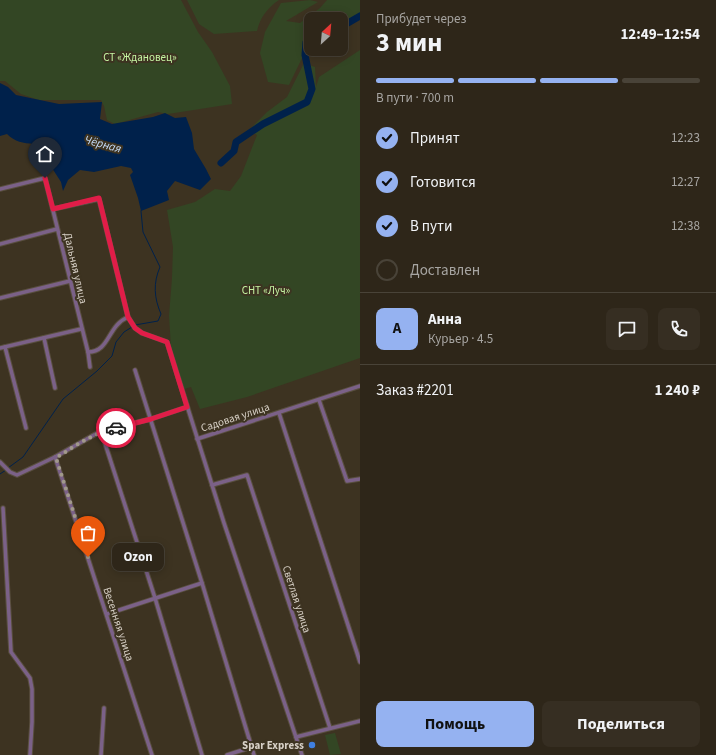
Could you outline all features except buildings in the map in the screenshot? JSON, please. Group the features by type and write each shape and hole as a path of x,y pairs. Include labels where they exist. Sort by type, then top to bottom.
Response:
{"street":[{"name":"Дальняя улица","path":"0,189 45,178 88,352 90,367"},
{"path":"53,209 99,198 128,317 134,326 142,333 167,342 212,485 302,755"},
{"path":"0,244 57,229"},
{"path":"0,298 70,281"},
{"path":"88,352 95,352 100,349 106,343 116,325 121,320 128,317"},
{"path":"0,348 81,328"},
{"path":"44,338 55,388"},
{"path":"5,347 26,428"},
{"path":"135,370 254,755"},
{"name":"Садовая улица","path":"197,439 360,386"},
{"path":"318,400 347,481 360,479"},
{"path":"1,464 10,472 17,475 56,458 101,431 151,419 187,407"},
{"name":"Садовая улица","path":"279,413 360,662"},
{"path":"101,431 155,598 202,755"},
{"name":"Весенняя улица","path":"56,458 152,755"},
{"name":"Светлая улица","path":"212,485 247,475 330,728"},
{"path":"3,508 11,652 30,678 32,689 30,755"},
{"path":"0,548 5,548"},
{"path":"107,614 202,583"},
{"path":"101,755 104,708"},
{"path":"296,737 360,720"},
{"path":"227,755 252,747"}],"green space":[{"name":"СТ «Ждановец»","path":"0,0 181,0 230,86 232,104 168,114 158,112 115,124 107,120 101,100 39,100 21,94 5,81 0,81"},
{"path":"187,0 279,0 271,6 265,14 257,31 214,34 199,24"},
{"path":"310,0 318,2 286,21 300,23 304,20 304,56 289,85 268,82 260,53 265,32 281,3"},
{"path":"327,0 360,0 360,13 348,22 348,12 315,12"},
{"name":"СНТ «Луч»","path":"360,50 360,358 247,397 200,409 191,387 184,389 171,347 169,316 173,247 167,210 195,202 215,189 230,191 241,176 257,135 249,130 267,112 287,97 304,63 315,67 316,87 319,77"},
{"path":"335,733 341,754 330,755 325,735"}],"water":[{"path":"0,83 8,87 16,95 59,104 102,102 100,119 112,124 153,117 165,113 175,118 186,117 192,133 194,149 211,179 200,190 175,181 167,191 169,200 141,211 130,175 133,172 131,168 121,166 94,172 80,170 68,180 63,191 61,182 52,168 39,159 34,144 19,142 7,134 0,136"}],"waterway":[{"name":"Чёрная","path":"348,23 360,16"},
{"name":"Чёрная","path":"221,163 234,151 236,142 263,124 307,102 312,89 305,56"},
{"path":"135,325 158,321 161,314 155,290 156,279 160,267 143,232 141,211"},
{"path":"8,468 23,457 63,399 97,371 112,356 116,342 124,332 132,327"},
{"path":"0,474 6,470"}],"way so far":[{"path":"88,557 56,458 101,431 116,428"}],"place":[{"name":"Ozon","path":"88,557"},
{"name":"Spar Express","path":"312,745"}],"route":[{"path":"45,178 53,209 99,198 128,317 135,328 142,333 167,342 187,407 151,419 116,428"}]}
